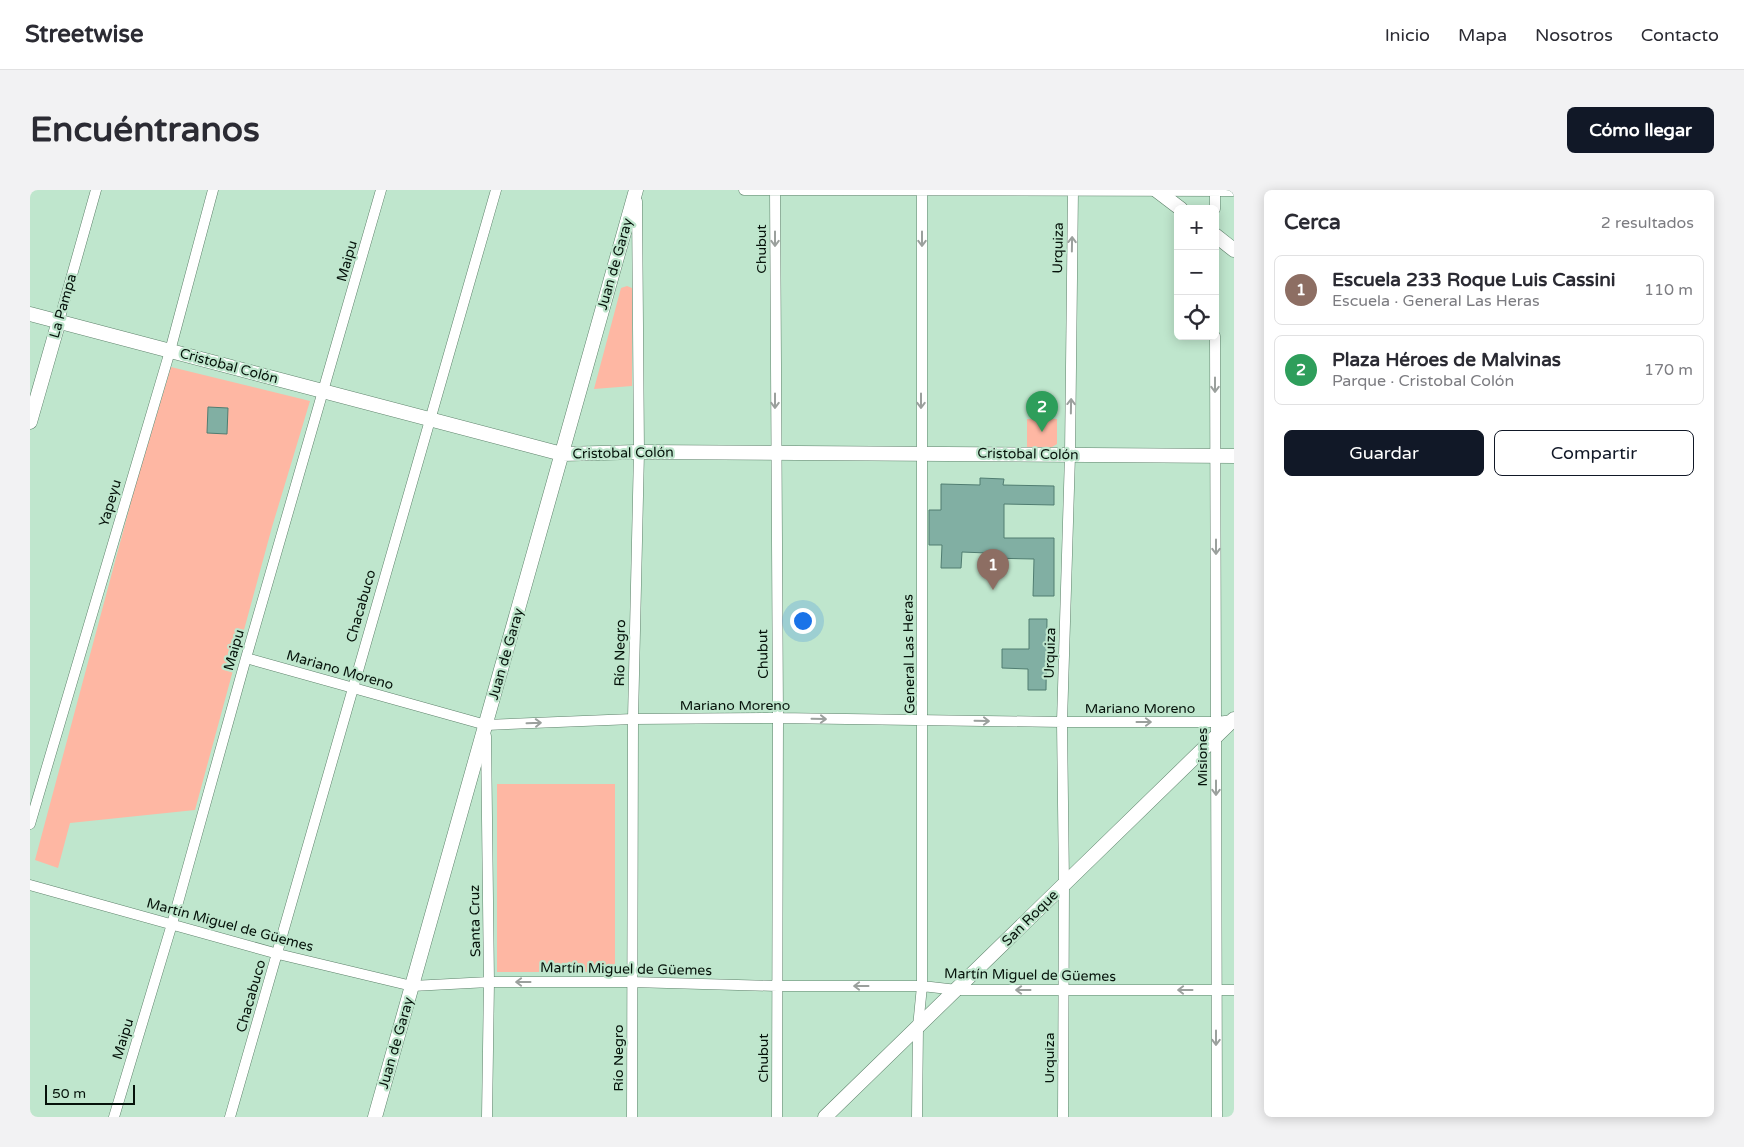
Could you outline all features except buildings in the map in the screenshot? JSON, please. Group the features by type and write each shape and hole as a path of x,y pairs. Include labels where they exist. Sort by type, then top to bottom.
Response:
{"street":[{"name":"La Pampa","path":"30,422 96,190"},
{"name":"Yapeyu","path":"30,824 170,350 213,190"},
{"name":"Maipu","path":"114,1117 172,924 246,658 382,190"},
{"name":"Chacabuco","path":"230,1117 496,190"},
{"name":"Río Negro","path":"632,1117 632,719 639,452 636,190"},
{"name":"Juan de Garay","path":"375,1117 636,190"},
{"path":"744,190 1234,191"},
{"name":"Chubut","path":"775,190 778,718 777,1117"},
{"name":"General Las Heras","path":"917,1117 918,1027 922,986 922,190"},
{"name":"Urquiza","path":"1063,1117 1062,990 1064,884 1062,722 1070,455 1073,190"},
{"path":"1156,190 1175,205"},
{"path":"1215,190 1215,205"},
{"path":"1219,238 1234,250"},
{"name":"Cristobal Colón","path":"30,314 562,454 639,452 1234,456"},
{"name":"Misiones","path":"1215,340 1217,1117"},
{"name":"Mariano Moreno","path":"246,658 486,725 632,719 778,718 1062,722 1216,722 1234,719"},
{"name":"San Roque","path":"825,1117 1234,719"},
{"name":"Santa Cruz","path":"486,725 489,982 487,1117"},
{"name":"Martín Miguel de Güemes","path":"30,885 278,954 412,986 489,982 632,982 777,986 922,986 957,990 1234,990"}],"shaded area":[{"path":"627,286 632,288 632,386 594,389 621,288"},
{"path":"171,367 310,401 272,527 195,810 70,823 58,868 35,860 135,487"},
{"path":"1027,419 1057,419 1057,444 1052,447 1027,447"},
{"path":"497,784 615,784 615,972 497,972"}],"place":[{"name":"Plaza Héroes de Malvinas","path":"1042,432"},
{"name":"Escuela 233 Roque Luis Cassini","path":"993,590"}]}
